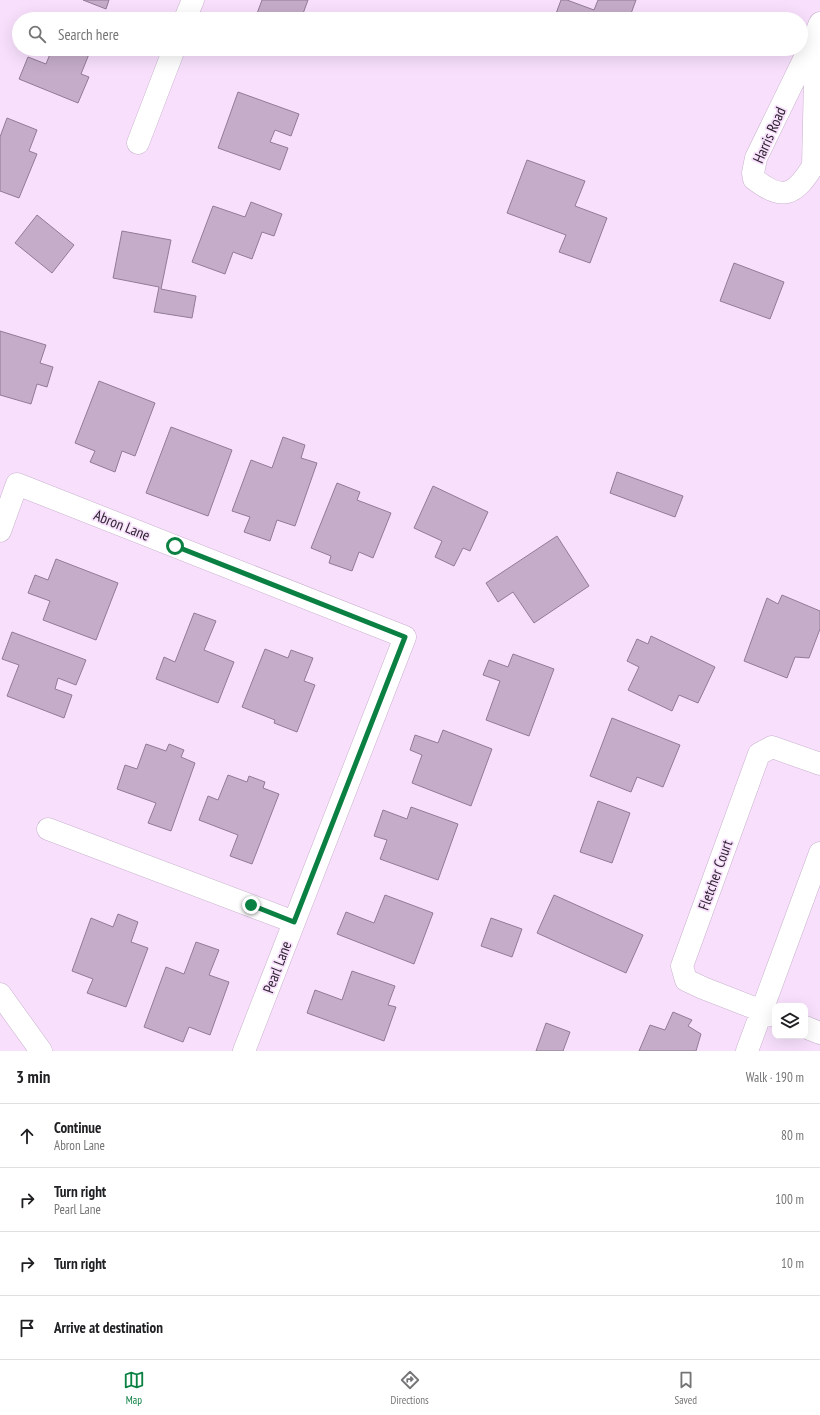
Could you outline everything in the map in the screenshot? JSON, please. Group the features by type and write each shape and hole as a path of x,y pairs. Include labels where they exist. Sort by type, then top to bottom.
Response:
{"street":[{"path":"188,12 193,0"},
{"name":"Harris Road","path":"805,56 756,158 753,172 754,179 765,188 780,194 791,191 804,180 813,166 818,29"},
{"name":"Harris Road","path":"808,50 818,29"},
{"path":"138,143 171,56"},
{"name":"Abron Lane","path":"0,531 17,484 405,637"},
{"name":"Pearl Lane","path":"244,1051 405,637"},
{"name":"Fletcher Court","path":"769,1014 686,980 682,966 759,754 772,747 820,764"},
{"path":"48,830 294,922"},
{"path":"747,1051 769,1014 820,853"},
{"path":"0,994 41,1051"},
{"path":"808,1028 820,1033"}],"building":[{"path":"83,0 109,0 106,9"},
{"path":"262,0 308,0 304,12 258,12"},
{"path":"561,0 567,0 594,10 598,0 636,0 632,12 557,12"},
{"path":"49,56 88,56 81,74 89,77 78,103 19,79 28,57 46,64"},
{"path":"238,92 299,114 291,136 275,130 270,142 288,148 280,170 218,148"},
{"path":"7,118 37,130 29,151 37,154 19,198 0,191 0,137"},
{"path":"527,160 585,181 575,206 607,218 590,263 559,252 566,235 507,213"},
{"path":"251,202 282,214 274,236 262,232 252,259 233,252 225,274 192,262 213,206 245,217"},
{"path":"37,215 74,245 52,273 15,243"},
{"path":"122,231 171,240 161,289 196,296 192,318 154,312 159,287 113,278"},
{"path":"734,263 784,282 770,319 720,301"},
{"path":"0,331 46,345 40,363 53,367 47,387 37,384 31,404 0,395"},
{"path":"99,381 155,403 135,456 122,451 115,472 90,462 95,451 75,443"},
{"path":"171,427 232,450 208,516 146,493"},
{"path":"283,437 305,445 301,458 317,463 295,526 277,520 270,541 244,532 250,517 232,511 251,460 272,468"},
{"path":"617,472 683,496 675,517 610,493"},
{"path":"337,483 360,492 357,500 391,513 373,558 359,552 352,571 329,563 331,556 311,548"},
{"path":"433,486 488,512 470,551 463,548 454,566 435,557 442,541 414,528"},
{"path":"557,536 589,586 534,623 513,592 498,602 486,583"},
{"path":"56,559 118,583 96,640 43,620 50,601 28,593 35,575 48,580"},
{"path":"782,595 820,611 820,629 809,658 795,657 787,678 744,661 767,598 778,604"},
{"path":"194,613 216,621 204,650 234,662 218,703 156,679 164,657 175,662"},
{"path":"12,632 86,660 76,685 58,678 55,689 72,695 64,718 7,696 19,665 2,659"},
{"path":"651,636 715,667 698,703 679,695 672,711 628,690 639,667 627,661 637,639 648,644"},
{"path":"265,649 288,658 291,650 313,658 304,681 315,685 297,732 274,723 275,720 242,707"},
{"path":"513,654 554,669 529,736 486,720 500,681 483,675 489,660 508,667"},
{"path":"612,718 680,745 663,787 637,777 631,792 590,776"},
{"path":"443,730 492,749 471,806 412,783 422,755 410,750 415,735 438,743"},
{"path":"146,744 166,751 169,744 184,750 181,757 195,763 171,831 148,823 156,803 117,789 125,765 137,769"},
{"path":"228,775 247,782 249,776 265,782 263,788 279,794 252,864 230,856 238,835 199,820 208,796 218,800"},
{"path":"598,801 630,813 612,863 580,852"},
{"path":"411,807 458,824 438,880 380,859 387,840 374,836 383,810 407,819"},
{"path":"385,895 433,913 414,964 337,934 346,912 374,923"},
{"path":"554,895 643,935 626,973 537,933"},
{"path":"118,914 138,922 131,942 148,948 126,1007 87,993 93,979 72,971 91,918 113,927"},
{"path":"491,918 522,929 512,957 481,946"},
{"path":"196,942 219,950 209,975 229,982 210,1035 189,1027 183,1042 144,1027 166,967 184,974"},
{"path":"352,971 395,986 388,1005 396,1007 384,1041 307,1013 315,990 342,1000"},
{"path":"673,1012 692,1020 688,1026 701,1034 696,1051 639,1051 650,1025 665,1030"},
{"path":"546,1023 570,1032 563,1051 536,1051"}],"route":[{"path":"175,546 405,637 294,922 251,905"}]}
